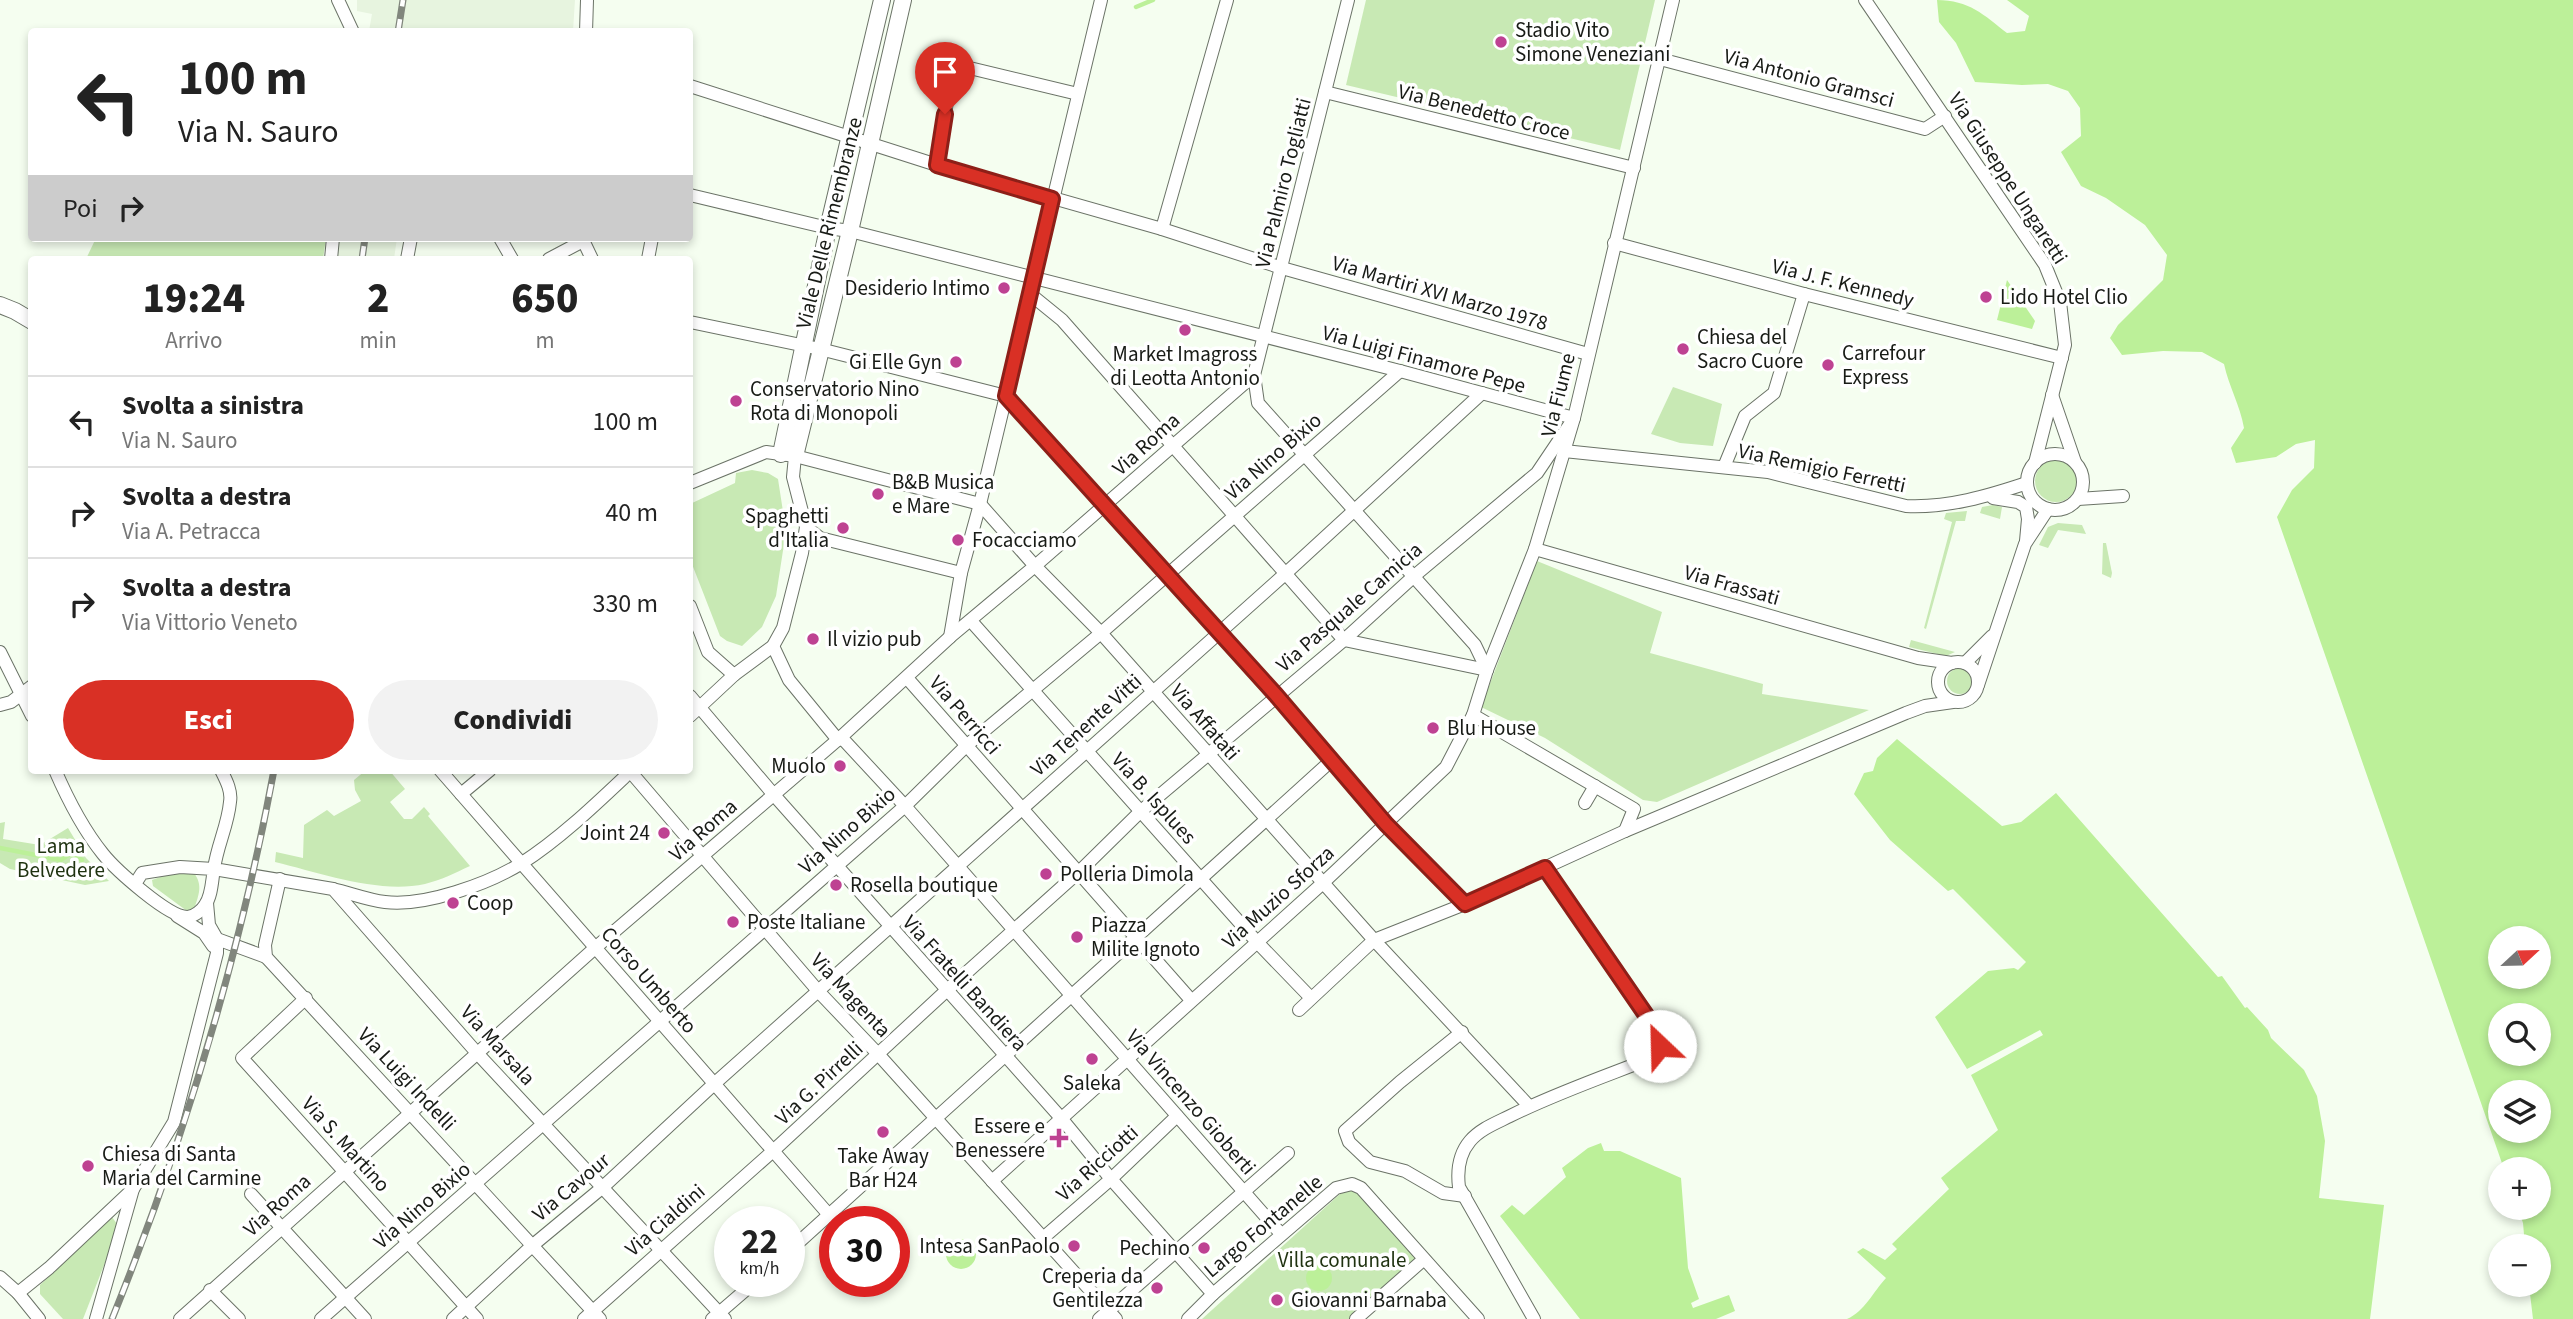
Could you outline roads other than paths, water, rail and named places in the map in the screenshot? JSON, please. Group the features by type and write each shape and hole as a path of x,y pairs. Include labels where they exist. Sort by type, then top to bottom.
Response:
{"street":[{"path":"338,0 351,28"},
{"path":"586,28 587,0"},
{"name":"Viale Delle Rimembranze","path":"788,455 812,347 828,228 883,0"},
{"name":"Viale Delle Rimembranze","path":"812,347 850,231 903,0"},
{"path":"950,637 961,573 1101,0"},
{"path":"1162,229 1227,0"},
{"name":"Via Palmiro Togliatti","path":"1254,375 1348,0"},
{"name":"Via Fiume","path":"1432,781 1446,767 1473,715 1487,670 1535,549 1574,418 1673,0"},
{"name":"Via Giuseppe Ungaretti","path":"1865,0 2045,265 2060,302 2065,345 2035,463"},
{"name":"Via Antonio Gramsci","path":"1660,59 1925,129 1945,116"},
{"path":"937,165 953,64 1078,94"},
{"name":"Via Martiri XVI Marzo 1978","path":"693,87 937,165 1162,229 1282,268 1588,354"},
{"name":"Via Benedetto Croce","path":"1325,92 1634,168"},
{"name":"Via Luigi Finamore Pepe","path":"693,196 1035,276 1574,418"},
{"path":"554,256 577,242"},
{"name":"Via J. F. Kennedy","path":"1614,243 1804,294 2062,358"},
{"path":"1030,294 1062,320 1344,640 1487,670"},
{"path":"1724,467 1745,416 1774,393 1804,294"},
{"path":"0,305 28,319"},
{"path":"693,323 812,347 1006,396 1218,634 1276,695 1386,824 1465,904"},
{"name":"Via Nino Bixio","path":"321,1319 905,806 966,746 1101,634 1400,371"},
{"path":"1254,375 1258,403 1475,645 1487,670"},
{"name":"Via Roma","path":"180,1319 595,948 1254,375"},
{"name":"Via Tenente Vitti","path":"714,1084 1285,574 1482,393"},
{"path":"2052,394 2075,462 2083,476 2082,492 2078,499 2064,509 2048,509 2033,499 2027,483 2035,463 2042,457 2059,454 2075,462"},
{"name":"Via Pasquale Camicia","path":"1077,873 1141,811 1537,473 1574,418"},
{"name":"Via Remigio Ferretti","path":"1564,451 1768,472 1906,506 1924,507 1986,497 2027,483"},
{"path":"693,482 766,452 788,455 980,504"},
{"path":"694,712 734,675 773,646 783,628 806,527 788,455"},
{"path":"2078,499 2123,496"},
{"path":"1299,1010 1374,940 1465,904 1625,831 1906,713 1925,706 1966,701 1972,697 2025,544 2028,519 2026,507 2006,499 1986,497"},
{"name":"Via Affatati","path":"980,504 1153,691 1374,940 1530,1106"},
{"path":"2025,544 2048,509"},
{"path":"806,527 820,538 961,573"},
{"name":"Via Frassati","path":"1535,549 1919,658 1959,663"},
{"path":"693,614 708,652 734,675"},
{"name":"Via B. Isplues","path":"971,621 1257,942 1311,998"},
{"path":"1906,713 1938,682 1946,665 1959,663 1996,632"},
{"path":"773,646 789,680 839,738 905,806 1072,996"},
{"path":"0,652 27,690 0,705"},
{"path":"1919,658 1938,682 1946,699 1953,702"},
{"path":"1959,663 1975,671 1978,685"},
{"name":"Via Perricci","path":"907,678 1077,873"},
{"name":"Via Fratelli Bandiera","path":"694,712 774,795 1061,1118 1213,1294"},
{"path":"1473,715 1634,809 1625,831"},
{"path":"841,1206 1332,760"},
{"path":"57,774 71,807 104,856 152,900 204,933 216,953"},
{"path":"96,1319 134,1189 174,1122 216,953 217,939 209,925 207,903 217,849 231,801 223,774"},
{"name":"Corso Umberto","path":"444,774 821,1206"},
{"path":"461,794 485,774"},
{"path":"135,884 142,873 180,867 214,869 333,889 386,903 419,901 467,888 521,863 583,815 627,774"},
{"name":"Via Magenta","path":"633,774 819,992 936,1118 1108,1316"},
{"name":"Via Muzio Sforza","path":"992,1181 1432,781"},
{"path":"1586,803 1595,786"},
{"path":"1534,1319 1460,1187 1457,1173 1461,1157 1469,1142 1484,1129 1530,1106 1654,1057 1660,1046 1659,1034 1545,868"},
{"path":"1077,873 1191,1000"},
{"name":"Via G. Pirrelli","path":"773,1151 1077,873"},
{"path":"217,939 265,957 265,945 280,879"},
{"name":"Via Marsala","path":"333,889 477,1053 719,1317"},
{"path":"170,911 187,917 197,914 207,903"},
{"name":"Via Luigi Indelli","path":"265,957 533,1245 592,1316"},
{"name":"Via Vincenzo Gioberti","path":"1072,996 1282,1234"},
{"name":"Via S. Martino","path":"306,998 242,1058 477,1319"},
{"path":"1462,1032 1345,1131 1349,1142 1370,1162 1405,1171 1443,1193 1465,1196"},
{"name":"Via Cavour","path":"453,1319 533,1245 603,1188 714,1084"},
{"name":"Via Ricciotti","path":"1043,1238 1111,1179 1177,1116"},
{"name":"Via Cialdini","path":"592,1316 660,1250 773,1151"},
{"path":"1108,1316 1288,1153"},
{"name":"Largo Fontanelle","path":"1188,1319 1213,1294 1336,1188 1352,1184 1360,1188 1478,1319"},
{"path":"18,1293 57,1261 134,1189"},
{"path":"251,1194 365,1319"},
{"path":"805,1237 819,1225"},
{"path":"1356,1319 1423,1260"},
{"path":"0,1277 18,1293 39,1319"},
{"path":"211,1290 239,1319"},
{"path":"719,1317 740,1297"}],"waterway":[{"path":"1136,7 1153,0"},
{"path":"0,848 61,860 70,854 82,860"}],"railway":[{"path":"399,28 403,0"},
{"path":"362,256 364,242"},
{"path":"112,1319 163,1185 207,1049 244,910 273,774"}],"place":[{"name":"Stadio Vito Simone Veneziani","path":"1501,42"},
{"name":"Desiderio Intimo","path":"1004,288"},
{"name":"Lido Hotel Clio","path":"1986,297"},
{"name":"Market Imagross di Leotta Antonio","path":"1185,330"},
{"name":"Chiesa del Sacro Cuore","path":"1683,349"},
{"name":"Gi Elle Gyn","path":"956,362"},
{"name":"Carrefour Express","path":"1828,365"},
{"name":"Conservatorio Nino Rota di Monopoli","path":"736,401"},
{"name":"B&B Musica e Mare","path":"878,494"},
{"name":"Spaghetti d'Italia","path":"843,528"},
{"name":"Focacciamo","path":"958,540"},
{"name":"Il vizio pub","path":"813,639"},
{"name":"Blu House","path":"1433,728"},
{"name":"Muolo","path":"840,766"},
{"name":"Joint 24","path":"664,833"},
{"name":"Polleria Dimola","path":"1046,874"},
{"name":"Rosella boutique","path":"836,885"},
{"name":"Coop","path":"453,903"},
{"name":"Poste Italiane","path":"733,922"},
{"name":"Piazza Milite Ignoto","path":"1077,937"},
{"name":"Saleka","path":"1092,1059"},
{"name":"Take Away Bar H24","path":"883,1132"},
{"name":"Essere e Benessere","path":"1059,1138"},
{"name":"Chiesa di Santa Maria del Carmine","path":"88,1166"},
{"name":"Intesa SanPaolo","path":"1074,1246"},
{"name":"Pechino","path":"1204,1248"},
{"name":"Creperia da Gentilezza","path":"1157,1288"},
{"name":"Giovanni Barnaba","path":"1277,1300"}],"park label":[{"name":"Lama Belvedere","path":"61,858"},
{"name":"Villa comunale","path":"1342,1260"}]}
